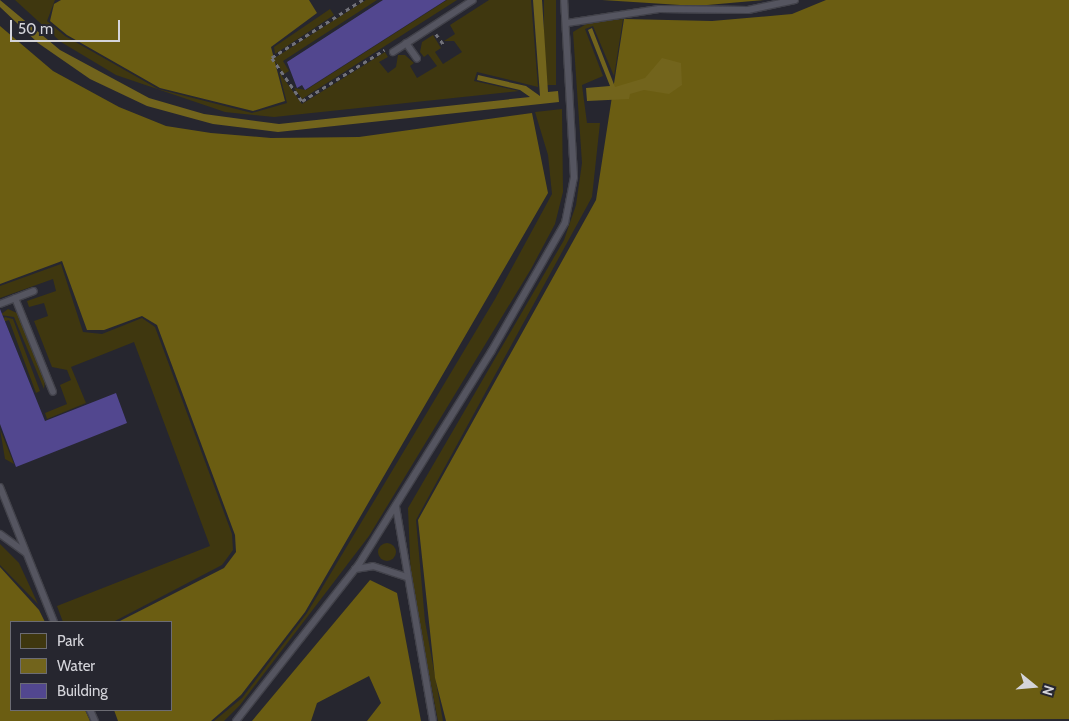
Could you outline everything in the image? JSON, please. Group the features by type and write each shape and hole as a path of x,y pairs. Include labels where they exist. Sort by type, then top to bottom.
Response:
{"lane":[{"path":"391,49 406,43 472,0"},
{"path":"236,721 355,569 396,507 565,223 574,177 567,23 564,0"},
{"path":"567,23 659,9 748,10 795,0"},
{"path":"406,43 417,59"},
{"path":"0,304 34,291"},
{"path":"15,298 52,392"},
{"path":"0,488 54,621"},
{"path":"396,507 406,577 433,721"},
{"path":"0,534 26,553"},
{"path":"355,569 373,566 406,577"}],"path":[{"path":"363,0 272,58 302,101 391,49"}],"green space":[{"path":"15,0 55,0 47,21 65,36 158,89 252,113 287,103 279,72 302,104 385,52 388,57 379,62 388,73 396,67 398,55 405,55 414,63 410,66 417,78 437,66 428,54 424,57 420,52 422,42 433,35 441,48 435,52 443,64 462,52 454,41 444,41 455,34 450,25 489,0 531,0 538,87 477,72 474,81 519,91 274,117 225,112 116,75 61,42"},
{"path":"366,0 377,0 283,61 289,71 284,74 273,59"},
{"path":"447,0 457,0 302,99 294,88 306,90"},
{"path":"544,0 556,0 556,85 544,85"},
{"path":"330,9 334,15 275,54 274,47"},
{"path":"623,19 614,76 593,26 585,29 603,76 582,85 587,123 600,123 592,197 416,520 425,621 443,721 438,721 411,581 408,508 564,240 576,205 582,163 573,32 588,23"},
{"path":"562,109 563,192 555,224 531,269 369,536 240,705 224,721 214,721 242,698 307,613 495,299 552,194 548,155 535,112"},
{"path":"61,264 83,332 102,334 142,318 155,327 232,534 233,550 222,565 115,621 63,621 57,606 210,546 134,342 71,367 86,403 47,419 45,413 67,404 60,385 71,380 67,370 52,367 34,321 48,316 44,303 29,307 27,301 56,291 53,279 0,298 0,286"},
{"path":"8,309 17,313 45,380 44,389 14,317 0,315"},
{"path":"5,317 13,319 40,391 36,393 9,320 0,323"},
{"path":"0,429 14,464 5,459"},
{"path":"387,543 393,546 396,552 393,558 387,561 381,558 378,552 381,546"},
{"path":"0,544 19,563 38,604 0,565"}],"shaded area":[{"path":"61,0 309,0 317,13 271,47 285,101 253,111 160,88 67,35 50,21 54,4"},
{"path":"602,0 764,0 696,6"},
{"path":"826,0 1069,0 1069,719 446,721 435,678 418,520 596,200 624,19 712,21 792,14"},
{"path":"0,26 53,71 119,107 166,126 211,133 271,138 359,137 532,113 548,193 305,612 241,695 211,721 118,721 114,711 172,711 172,621 120,621 224,568 236,552 235,535 157,325 142,316 104,330 87,330 62,261 0,284"},
{"path":"0,567 39,610 44,621 10,621 10,711 85,711 90,721 0,721"},
{"path":"370,580 397,593 421,721 367,721 381,703 369,676 317,703 311,721 252,721"}],"water":[{"path":"0,0 60,50 149,98 204,114 279,124 530,97 520,90 477,80 478,75 526,86 540,96 533,0 542,0 548,92 558,91 559,102 278,132 213,124 147,106 90,79 38,43 0,7"},
{"path":"592,28 615,87 645,78 662,58 681,63 682,85 669,94 644,90 630,94 629,99 587,101 586,88 610,86 588,30"}],"building":[{"path":"383,0 446,0 305,90 302,85 297,88 287,62"},
{"path":"0,309 45,421 116,393 127,423 16,467 0,424"}]}
